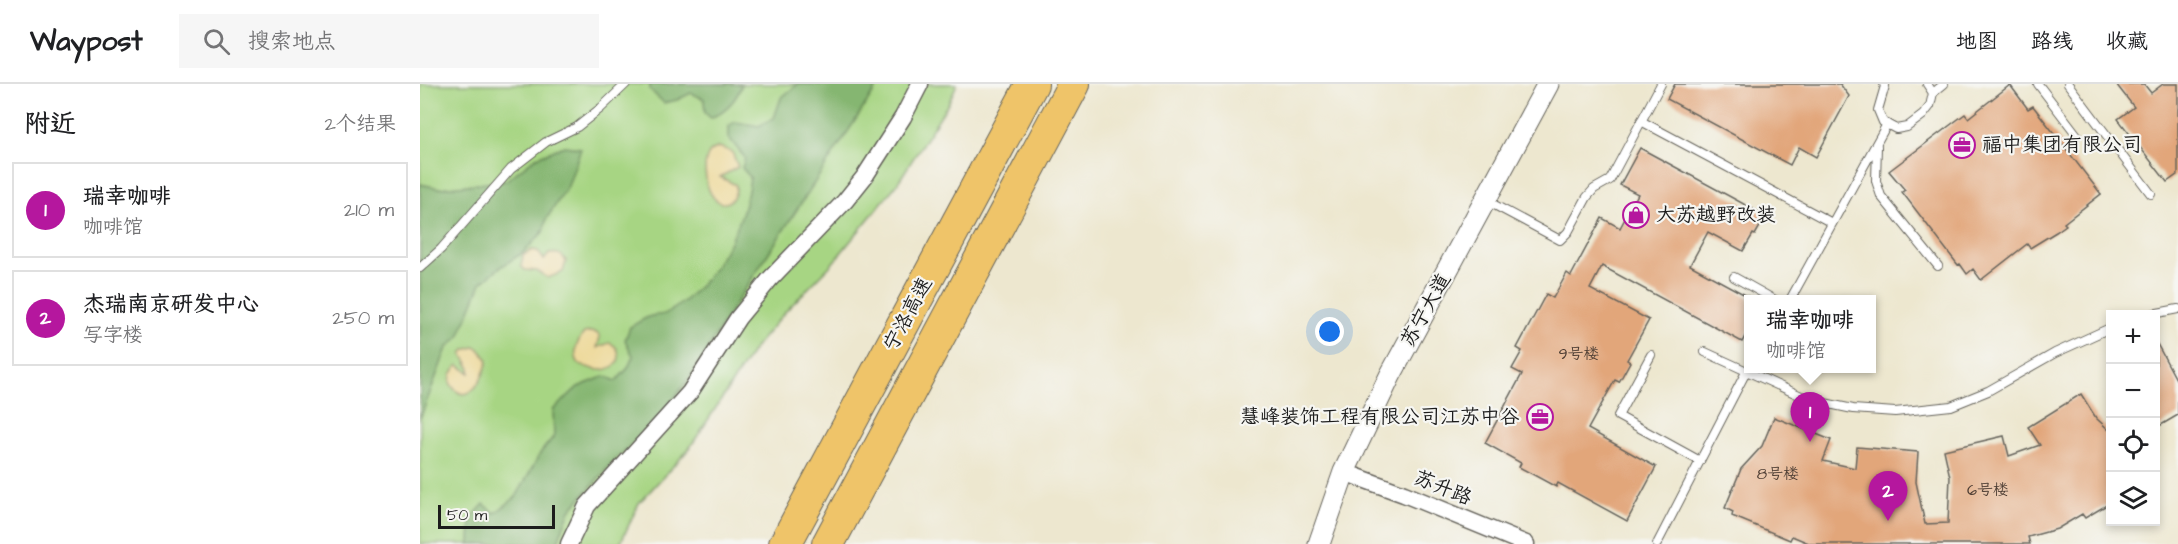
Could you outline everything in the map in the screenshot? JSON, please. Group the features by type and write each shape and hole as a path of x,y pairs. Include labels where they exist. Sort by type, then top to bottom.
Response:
{"highway":[{"name":"宁洛高速","path":"785,544 1032,84"},
{"name":"宁洛高速","path":"828,544 1074,84"}],"street":[{"path":"569,544 587,506 690,392 738,318 770,279 845,201 865,176 903,117 920,84"},
{"name":"苏宁大道","path":"1319,544 1344,472 1390,376 1548,84"},
{"name":"苏升路","path":"1344,472 1526,544"}],"lane":[{"path":"420,267 441,249 511,169 546,142 577,127 626,84"},
{"path":"1486,201 1560,240 1568,232 1587,197 1594,189 1610,180 1661,84"},
{"path":"1884,84 1878,110 1883,122 1896,129 1907,127 1923,115 1930,106 1933,93 1944,84"},
{"path":"1927,84 1933,93"},
{"path":"2038,84 2077,135"},
{"path":"2068,84 2151,195"},
{"path":"1641,121 1832,223"},
{"path":"1793,295 1887,124"},
{"path":"1877,142 1876,181 1881,196 1938,266"},
{"path":"1734,277 1766,295"},
{"path":"2160,312 2178,309"},
{"path":"1748,373 1810,400 1853,410 1895,412 1951,406 1988,391 2055,353 2106,330"},
{"path":"1705,352 1744,371"},
{"path":"1651,355 1618,416 1700,461"},
{"path":"1657,544 1745,373"}],"green space":[{"path":"420,84 957,84 948,104 897,184 831,265 756,346 689,449 639,503 620,544 420,544"},
{"path":"650,84 742,84 730,104 711,118 705,113 704,99 691,93 664,103 650,90"},
{"path":"798,84 879,84 732,309 696,369 664,412 612,463 570,510 557,544 470,544 471,518 484,504 495,513 516,497 541,452 554,436 553,410 578,387 605,376 616,381 628,368 633,356 625,340 630,327 653,315 669,312 699,287 712,271 734,235 747,196 750,177 742,168 745,158 729,138 729,126 735,122 759,126 774,118 781,98"},
{"path":"564,146 581,148 568,186 547,218 543,232 524,252 481,283 459,337 447,348 420,419 420,184 439,188 505,181 537,157"}],"sand":[{"path":"719,147 732,152 738,167 720,177 736,185 733,197 724,203 713,196 707,185 705,172 709,153"},
{"path":"532,250 538,251 544,260 549,254 561,255 566,261 563,272 548,278 537,271 525,270 521,266 523,255"},
{"path":"584,333 597,333 600,337 597,348 609,343 617,348 618,363 604,370 579,364 575,352 577,344"},
{"path":"478,348 488,360 479,383 474,389 463,394 456,391 450,383 451,374 458,365 470,373 470,367 462,354 465,350"}],"building":[{"path":"1675,84 1840,84 1849,96 1816,157 1799,147 1790,165 1667,99"},
{"path":"2116,84 2144,84 2151,93 2163,84 2178,84 2178,174 2167,182 2118,119 2134,107"},
{"path":"2010,85 2028,109 2033,106 2101,194 2064,223 2066,225 2030,248 2027,244 1981,280 1973,269 1967,274 1960,264 1958,265 1902,192 1905,190 1889,171 1965,114 1968,118"},
{"path":"1640,148 1766,216 1743,251 1708,232 1690,265 1745,295 1742,342 1602,266 1590,289 1649,320 1627,360 1630,362 1619,382 1615,380 1588,429 1656,467 1627,521 1558,483 1556,487 1519,467 1521,463 1485,443 1522,374 1512,369 1522,351 1517,348 1546,294 1553,298 1567,273 1571,276 1602,218 1620,228 1638,194 1620,185"},
{"path":"2160,349 2178,383 2178,415 2160,426"},
{"path":"2081,394 2096,418 2106,427 2106,505 2085,518 2082,514 2057,529 2028,537 2030,544 1811,544 1792,536 1790,540 1732,516 1733,512 1725,508 1741,469 1762,446 1774,417 1831,440 1823,461 1855,468 1857,447 1918,452 1916,482 1925,524 1948,523 1950,477 1944,450 2004,436 2009,456 2040,445 2028,427"}],"place":[{"name":"福中集团有限公司","path":"1962,145"},
{"name":"大苏越野改装","path":"1636,215"},
{"name":"慧峰装饰工程有限公司江苏中谷","path":"1540,417"},
{"name":"瑞幸咖啡","path":"1810,442"},
{"name":"杰瑞南京研发中心","path":"1888,521"}]}
